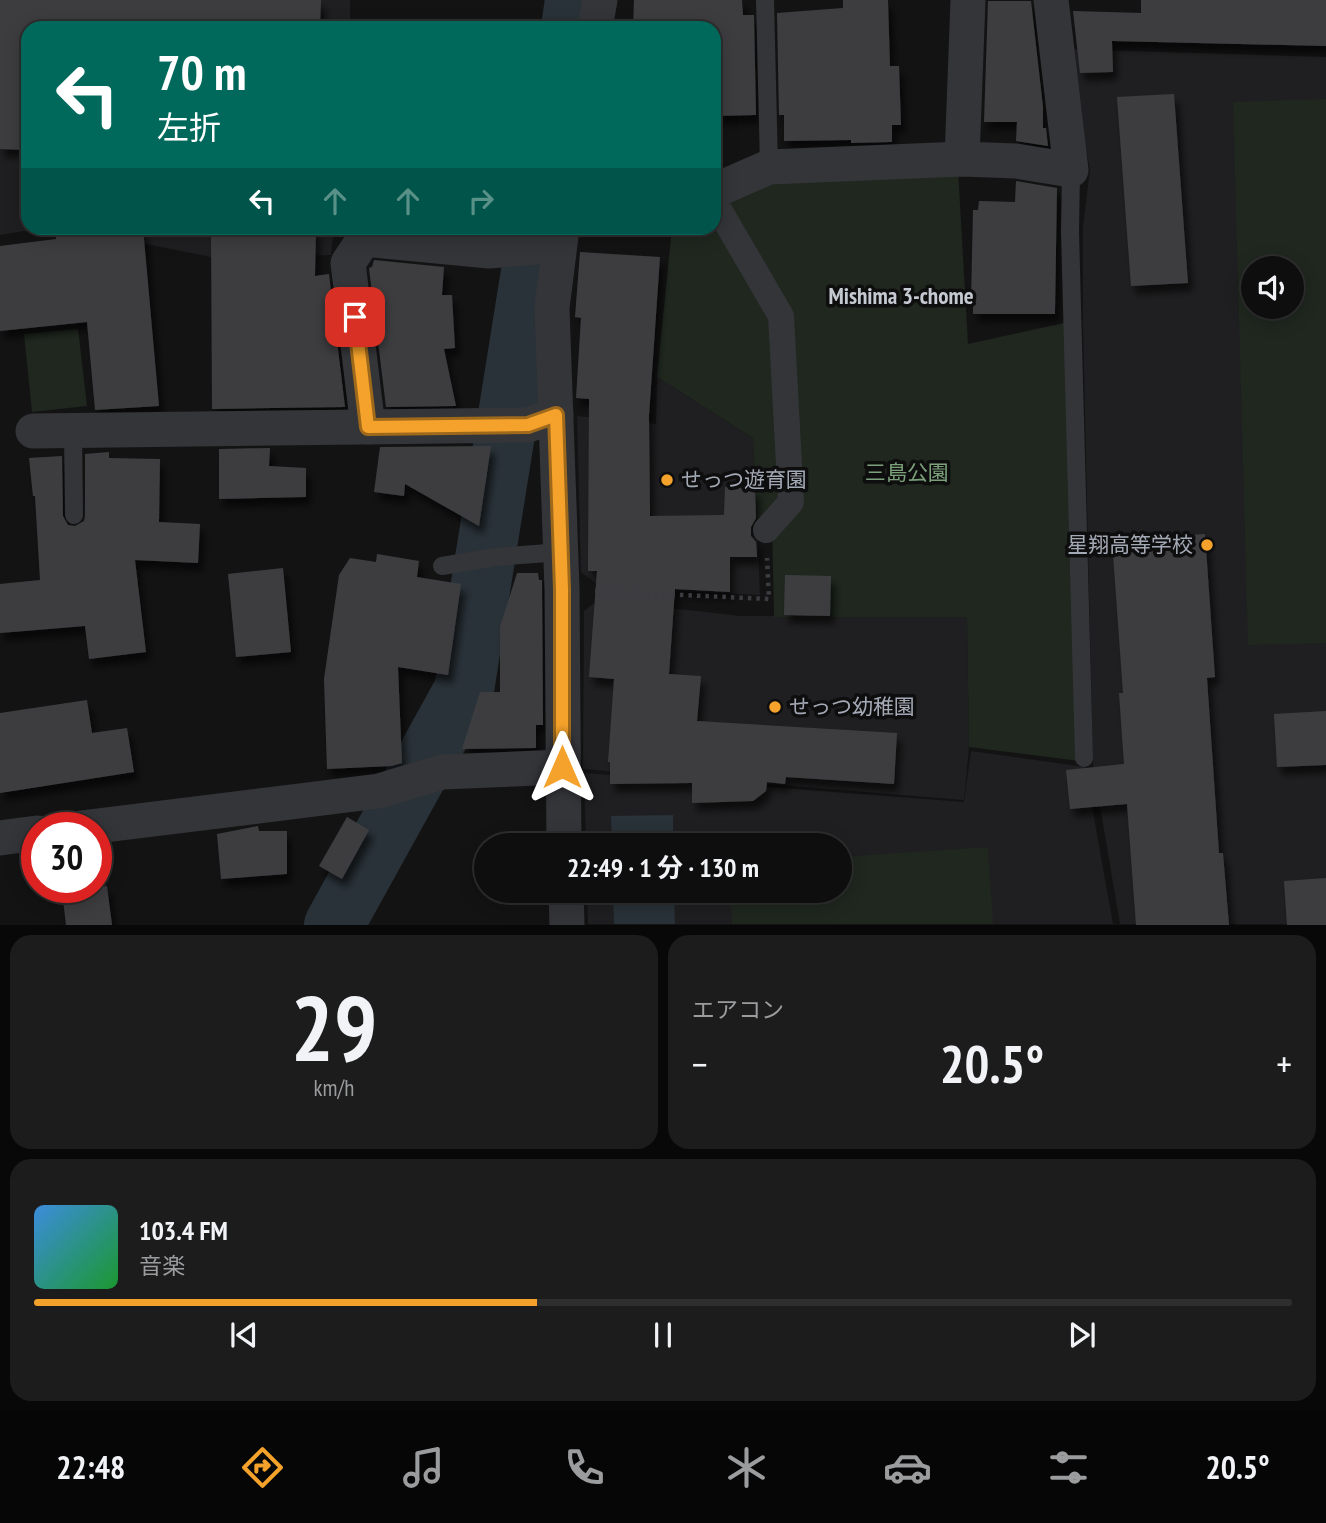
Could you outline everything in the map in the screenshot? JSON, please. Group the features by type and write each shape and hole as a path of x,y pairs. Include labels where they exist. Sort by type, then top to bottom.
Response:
{"street":[{"path":"596,21 600,0"},
{"path":"962,159 968,0"},
{"path":"721,188 769,167 962,159 1016,161 1072,170 1051,0"},
{"path":"721,213 780,316 791,502 766,530"},
{"path":"368,427 348,262 364,239 489,251 549,241 562,589 564,833"},
{"path":"33,431 528,425 556,415"},
{"path":"112,824 379,791 442,772 562,767"},
{"path":"0,838 21,835"},
{"path":"566,903 567,925"}],"lane":[{"path":"765,0 769,167"},
{"path":"1072,170 1070,232 1084,758"},
{"path":"73,431 74,515"},
{"path":"442,566 496,557 561,552"}],"path":[{"path":"562,589 769,599 766,530"}],"shaded area":[{"path":"0,0 350,0 350,21 21,21 21,232 0,235"},
{"name":"星翔高等学校","path":"1065,49 1326,57 1326,924 1120,924 1093,765 1083,227 1090,169"},
{"path":"65,235 333,235 331,255 221,259 136,242"},
{"name":"せっつ遊育園","path":"657,377 753,438 760,595 601,587 581,572 577,416 656,424"},
{"name":"せっつ幼稚園","path":"598,600 741,616 967,617 969,747 964,800 583,769 584,611"},
{"path":"971,751 1085,767 1113,924 588,924 587,903 852,903 852,833 586,833 584,773 964,802"},
{"path":"673,815 673,833 612,833 611,816"},
{"path":"613,903 674,903 675,924 614,924"}],"green space":[{"path":"1326,99 1326,643 1248,645 1233,102"},
{"name":"三島公園","path":"958,169 968,344 1064,323 1080,761 969,747 967,617 774,617 772,520 757,522 753,438 657,377 671,235 721,235 721,201 780,182"},
{"path":"78,329 87,406 32,412 24,334"},
{"path":"988,847 993,924 732,924 731,903 852,903 852,856"}],"building":[{"path":"0,0 321,0 320,21 21,21 21,150 0,149"},
{"path":"634,0 742,0 743,15 754,15 756,115 721,116 721,21 633,21"},
{"path":"843,0 888,0 890,66 899,66 901,125 892,125 892,142 784,141 784,115 779,115 777,13 843,8"},
{"path":"1141,0 1326,0 1326,46 1112,41 1113,72 1080,73 1073,11 1141,13"},
{"path":"988,1 1031,1 1043,128 1046,128 1048,146 1016,141 1017,122 984,122"},
{"path":"1174,94 1188,283 1131,286 1117,97"},
{"path":"1016,181 1057,188 1055,314 973,314 973,210 978,210 979,201 1015,202"},
{"path":"56,235 144,235 159,406 95,410 87,322 0,331 0,246 56,239"},
{"path":"211,235 316,235 315,276 329,274 345,407 212,409"},
{"path":"580,252 660,257 649,416 650,516 724,515 725,487 755,488 756,518 751,527 751,536 756,542 757,557 730,557 730,592 675,589 669,674 701,676 697,721 897,733 894,784 786,777 785,784 767,782 766,791 753,801 692,803 692,783 610,784 608,762 614,679 589,677 597,571 588,571 589,399 576,398 581,318 575,317"},
{"path":"374,260 444,267 442,295 452,295 455,348 444,349 456,406 386,407 369,268"},
{"path":"491,446 479,526 405,484 404,496 374,492 380,447"},
{"path":"270,448 269,466 306,468 306,497 219,499 219,449"},
{"path":"109,452 109,458 160,459 159,522 200,524 198,563 135,560 146,652 89,659 85,626 0,633 0,584 40,580 35,496 29,458 62,456 63,516 68,525 75,526 84,521 85,516 85,454"},
{"path":"1205,534 1215,677 1207,678 1219,853 1223,853 1229,925 1136,925 1127,804 1070,809 1066,770 1124,764 1119,693 1123,693 1112,540"},
{"path":"377,554 419,561 417,577 461,584 448,675 398,667 402,763 391,766 327,769 324,679 339,575 350,558 376,562"},
{"path":"283,568 291,652 236,657 228,574"},
{"path":"517,573 538,573 539,580 542,580 543,725 536,725 536,748 462,749 480,692 500,692 500,627"},
{"path":"785,575 831,576 830,616 784,615"},
{"path":"87,700 92,733 127,728 134,772 0,793 0,713"},
{"path":"1326,711 1326,765 1277,767 1274,714"},
{"path":"347,817 369,830 342,879 319,866"},
{"path":"258,826 259,831 287,831 287,874 221,879 217,834"},
{"path":"1326,878 1326,925 1287,925 1284,881"},
{"path":"63,903 109,903 112,925 66,925"}],"waterway":[{"path":"572,21 575,0"},
{"path":"334,925 464,690 537,235"}],"place":[{"name":"せっつ遊育園","path":"667,480"},
{"name":"星翔高等学校","path":"1207,545"},
{"name":"せっつ幼稚園","path":"775,707"}],"district":[{"name":"Mishima 3-chome","path":"901,296"}],"route":[{"path":"355,317 368,427 528,425 556,415 562,589 562,767"}]}
